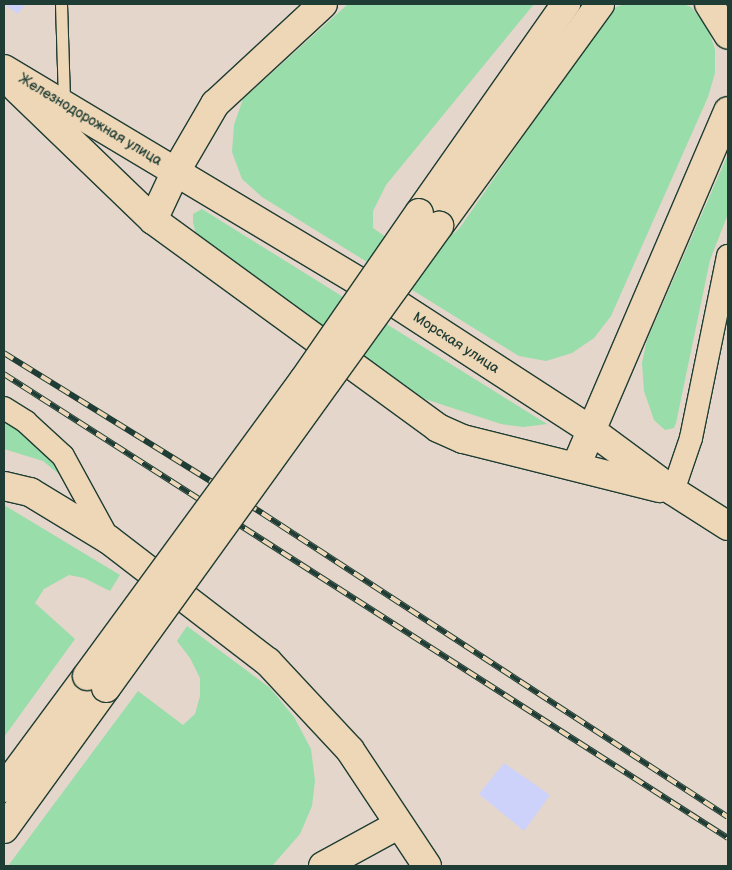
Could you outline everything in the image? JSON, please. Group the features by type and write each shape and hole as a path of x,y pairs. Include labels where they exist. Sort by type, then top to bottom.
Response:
{"main road":[{"path":"153,220 176,171 215,104 323,4"},
{"path":"429,219 566,4"},
{"path":"4,829 96,682 303,381 600,4"},
{"path":"709,4 728,34"},
{"name":"Железнодорожная улица","path":"4,69 176,171"},
{"path":"4,76 153,220 438,428 463,439 673,491"},
{"path":"576,466 728,111"},
{"name":"Морская улица","path":"176,171 395,304 592,431 673,491 728,526"},
{"path":"4,486 30,492 109,540 268,662 350,750 427,866"},
{"path":"4,788 96,682"},
{"path":"323,866 398,825"}],"street":[{"path":"673,491 691,438 727,263"},
{"path":"4,408 26,422 63,456 109,540"}],"lane":[{"path":"61,4 64,104"}],"green space":[{"path":"348,4 534,4 386,185 373,211 373,228 414,257 434,249 459,229 601,24 616,7 625,4 683,4 691,7 707,26 715,49 715,73 708,97 611,316 594,338 572,353 546,361 519,356 262,197 242,179 232,152 234,125 243,99"},
{"path":"728,154 728,214 710,260 676,423 674,428 665,430 654,420 644,391 642,363 647,340"},
{"path":"202,209 547,424 523,427 501,424 425,399 207,262 200,252 193,222 193,214"},
{"path":"4,416 60,461 65,479 43,461 4,449"},
{"path":"4,505 120,575 110,591 84,578 69,575 44,589 35,603 75,639 4,737"},
{"path":"187,626 270,688 294,717 311,749 315,781 312,806 300,834 272,866 8,866 138,691 183,725 195,714 200,696 200,678 190,658 177,641"}],"building":[{"path":"4,4 25,4 18,14"},
{"path":"504,763 550,795 524,831 479,794"}],"railway":[{"path":"4,353 262,513 728,817"},
{"path":"4,374 728,838"}]}
